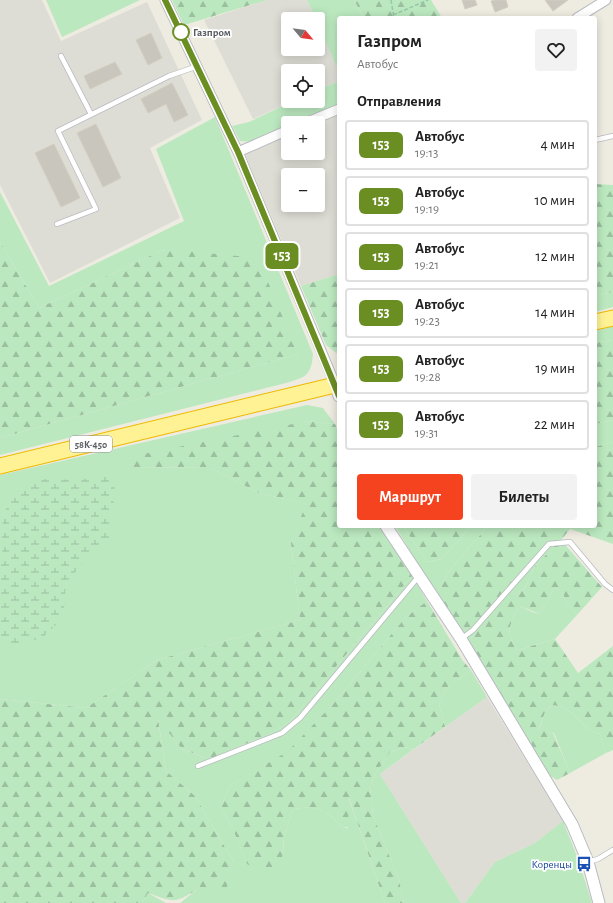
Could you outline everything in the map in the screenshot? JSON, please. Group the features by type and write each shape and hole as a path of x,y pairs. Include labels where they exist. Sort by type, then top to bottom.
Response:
{"highway":[{"path":"597,322 613,318"},
{"name":"58К-450","path":"0,466 182,422 337,388"}],"street":[{"path":"165,0 238,152 337,386"},
{"path":"580,16 606,0"},
{"path":"321,116 337,109"},
{"path":"238,152 281,133"},
{"path":"387,528 461,639 572,824 588,862 599,903"}],"lane":[{"path":"61,56 92,114"},
{"path":"57,224 96,209 58,131 169,76 198,66"},
{"path":"597,140 613,136"},
{"path":"461,639 472,630 549,544 570,542 605,584 613,590"},
{"path":"198,766 282,733 300,718 419,576"},
{"path":"588,862 598,859 613,850"}],"path":[{"path":"391,0 394,16"},
{"path":"396,16 428,0"}],"shaded area":[{"path":"0,0 42,0 61,41 147,2 202,120 150,148 180,218 50,283 0,185"},
{"path":"267,0 307,0 313,12 281,12 281,56 325,56 325,40 337,67 337,82 325,87 325,64 281,64 281,106 253,119 204,20"},
{"path":"337,113 337,275 301,286 245,154 281,137 281,160 325,160 325,118"},
{"path":"487,697 563,821 535,843 495,862 465,903 461,903 380,774"}],"green space":[{"path":"46,0 140,0 62,37"},
{"path":"172,0 267,0 184,25"},
{"path":"307,0 354,0 363,16 337,16 337,67 325,40 325,12 313,12"},
{"path":"354,0 431,0 441,16 363,16"},
{"path":"337,82 337,105 312,116 281,116 281,130 253,142 240,141 232,126 249,122 281,107 281,108 325,108 325,87"},
{"path":"215,117 313,354 309,372 298,379 286,383 0,455 0,438 298,354 165,249 39,308 0,242 0,192 49,286 184,221 156,149"},
{"path":"597,184 613,185 613,292 597,296"},
{"path":"0,242 39,308 165,249 258,258 298,354 0,438"},
{"path":"337,275 337,353 326,345 301,286"},
{"path":"613,292 613,307 597,311 597,296"},
{"path":"613,326 613,340 597,343 597,330"},
{"path":"613,340 613,420 597,424 597,343"},
{"path":"307,405 323,408 335,424 308,421 130,467 211,468 259,493 307,504 291,543 300,620 157,660 86,708 0,699 0,475"},
{"path":"613,420 613,442 597,446 597,424"},
{"path":"308,421 335,424 337,428 337,528 380,528 412,576 291,720 272,733 209,759 182,749 158,719 166,771 195,796 233,861 226,891 198,889 184,897 174,900 164,899 148,893 142,903 0,903 0,699 86,708 157,660 300,620 291,543 306,504 259,493 211,468 130,467 128,457"},
{"path":"613,442 613,544 570,529 561,540 602,587 577,615 566,602 562,591 554,588 540,614 522,607 517,609 510,625 511,640 518,650 555,639 578,673 613,646 613,750 606,753 600,734 587,728 567,709 560,706 551,705 545,712 539,729 553,733 570,773 557,780 547,774 468,642 506,595 515,594 524,589 534,568 560,540 546,541 473,627 463,632 436,594 450,570 486,528 597,528 597,446"},
{"path":"100,475 107,475 114,484 115,489 110,537 89,556 66,583 63,618 42,638 14,646 0,642 0,566 3,561 2,535 5,511 10,501 16,492 26,485 39,480 79,480"},
{"path":"396,528 404,528 427,562 442,559 469,528 486,528 450,570 436,594"},
{"path":"404,528 469,528 442,559 427,562"},
{"path":"546,540 561,540 534,568 524,589 515,594 476,632 468,642 463,632 473,627"},
{"path":"412,576 427,601 405,618 334,703 287,753 229,786 221,808 232,827 247,864 283,851 284,836 293,809 309,808 321,810 332,817 343,828 348,828 348,796 385,903 180,903 233,861 195,796 166,771 158,718 182,749 209,759 272,733 291,720"},
{"path":"554,588 562,591 566,602 577,615 555,639 518,650 511,640 510,635 510,625 517,609 522,607 540,614"},
{"path":"427,601 463,661 471,670 446,689 439,704 445,727 414,749 404,747 390,752 374,776 370,787 373,815 399,880 404,903 385,903 349,798 348,827 343,828 332,817 321,810 309,808 293,809 284,836 282,859 275,868 268,870 256,869 247,864 232,827 221,808 229,786 287,752 334,703 405,618"},
{"path":"471,670 487,697 445,727 439,704 446,689"},
{"path":"551,705 560,706 567,709 587,728 600,734 606,753 570,773 554,733 539,730 545,712"},
{"path":"404,747 414,749 380,774 461,903 404,903 399,880 373,815 370,787 374,776 390,752"},
{"path":"563,821 578,859 592,903 465,903 495,862 535,843"},
{"path":"148,893 166,903 142,903"}],"building":[{"path":"462,0 475,0 477,5 465,9"},
{"path":"506,0 508,7 495,12 491,1"},
{"path":"545,0 568,0 553,11"},
{"path":"151,33 162,58 148,65 136,40"},
{"path":"115,62 122,74 90,89 84,76"},
{"path":"172,83 188,115 174,122 166,104 148,113 141,99"},
{"path":"96,124 121,178 103,187 77,133"},
{"path":"54,144 80,198 61,207 35,153"}],"bus line":[{"name":"153","path":"165,0 238,152 337,390"}],"place":[{"name":"Газпром","path":"181,32"},
{"name":"Коренцы","path":"584,864"}]}
